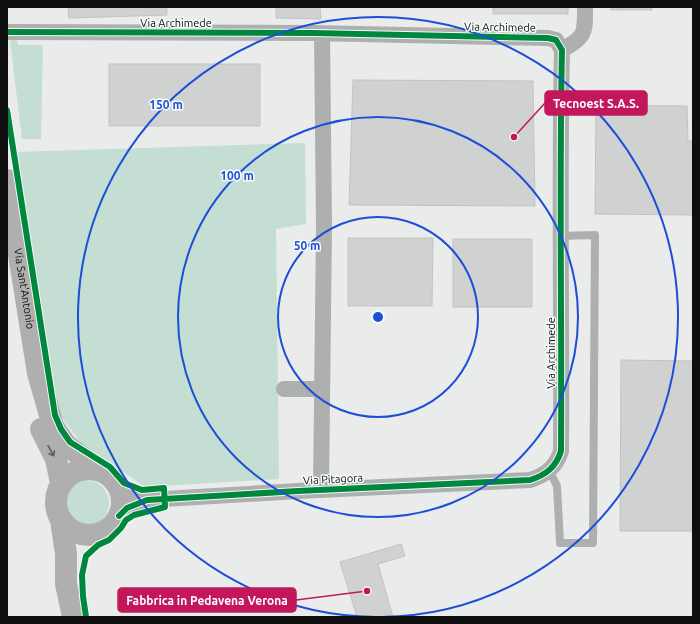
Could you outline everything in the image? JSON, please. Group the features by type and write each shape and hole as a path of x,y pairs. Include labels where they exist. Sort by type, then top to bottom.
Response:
{"main road":[{"name":"Via Sant'Antonio","path":"7,180 38,373 53,426 66,446 101,471 108,474 118,486"},
{"name":"Via Sant'Antonio","path":"38,373 36,409 40,428 56,459 61,483 56,494 55,506 61,520 66,554 66,584 73,617"},
{"path":"61,483 67,476 75,471 93,468 101,471"},
{"path":"118,486 122,501 119,516"},
{"name":"Via Sant'Antonio","path":"73,617 76,570 79,554 87,543 109,528 119,516"},
{"path":"61,520 66,527 74,532 84,535 93,535 102,532"}],"street":[{"path":"562,50 577,41 583,34 585,25 585,7"},
{"name":"Via Archimede","path":"7,32 322,34 548,38 556,40 562,50 560,236 562,328 561,451 558,458 549,470"},
{"path":"321,490 324,226 322,34"},
{"path":"284,389 322,389"},
{"name":"Via Pitagora","path":"119,516 127,508 147,500 530,480 544,475 549,470"},
{"name":"Via Pitagora","path":"118,486 147,500"}],"lane":[{"path":"549,470 557,486 560,543 594,543 595,235 560,236"}],"green space":[{"path":"16,39 18,45 43,45 41,139 22,139 10,40"},
{"path":"305,143 306,224 276,229 279,479 145,487 81,443 59,414 15,152"},
{"path":"82,480 90,480 99,484 105,490 109,503 105,516 99,522 90,526 82,526 73,522 67,516 63,507 63,499 67,490 73,484"}],"building":[{"path":"68,7 167,7 167,15 69,18"},
{"path":"276,7 320,7 321,19 276,18"},
{"path":"493,7 568,7 568,14 493,14"},
{"path":"611,7 620,7 620,10 611,10"},
{"path":"620,7 652,7 652,10 620,10"},
{"path":"109,64 260,64 260,126 109,126"},
{"path":"353,80 533,81 535,206 349,205"},
{"path":"596,105 687,106 688,141 693,141 693,215 595,214"},
{"path":"348,238 433,238 432,306 348,306"},
{"path":"453,239 532,239 532,307 453,307"},
{"path":"621,360 693,361 693,531 620,531"},
{"path":"401,544 405,556 378,564 393,617 357,617 340,562"}],"cycle path":[{"path":"7,32 313,33 548,38 556,40 562,50 561,451 559,457 550,470 541,476 530,480 147,500 127,508 119,516"},
{"path":"7,110 55,415 61,429 70,442 110,467 124,483 142,490 164,488 165,507 134,515 126,520 121,528 109,540 98,545 86,556 82,575 86,617"}],"place":[{"name":"Tecnoest S.A.S.","path":"514,137"},
{"name":"Fabbrica in Pedavena Verona","path":"367,591"}]}
